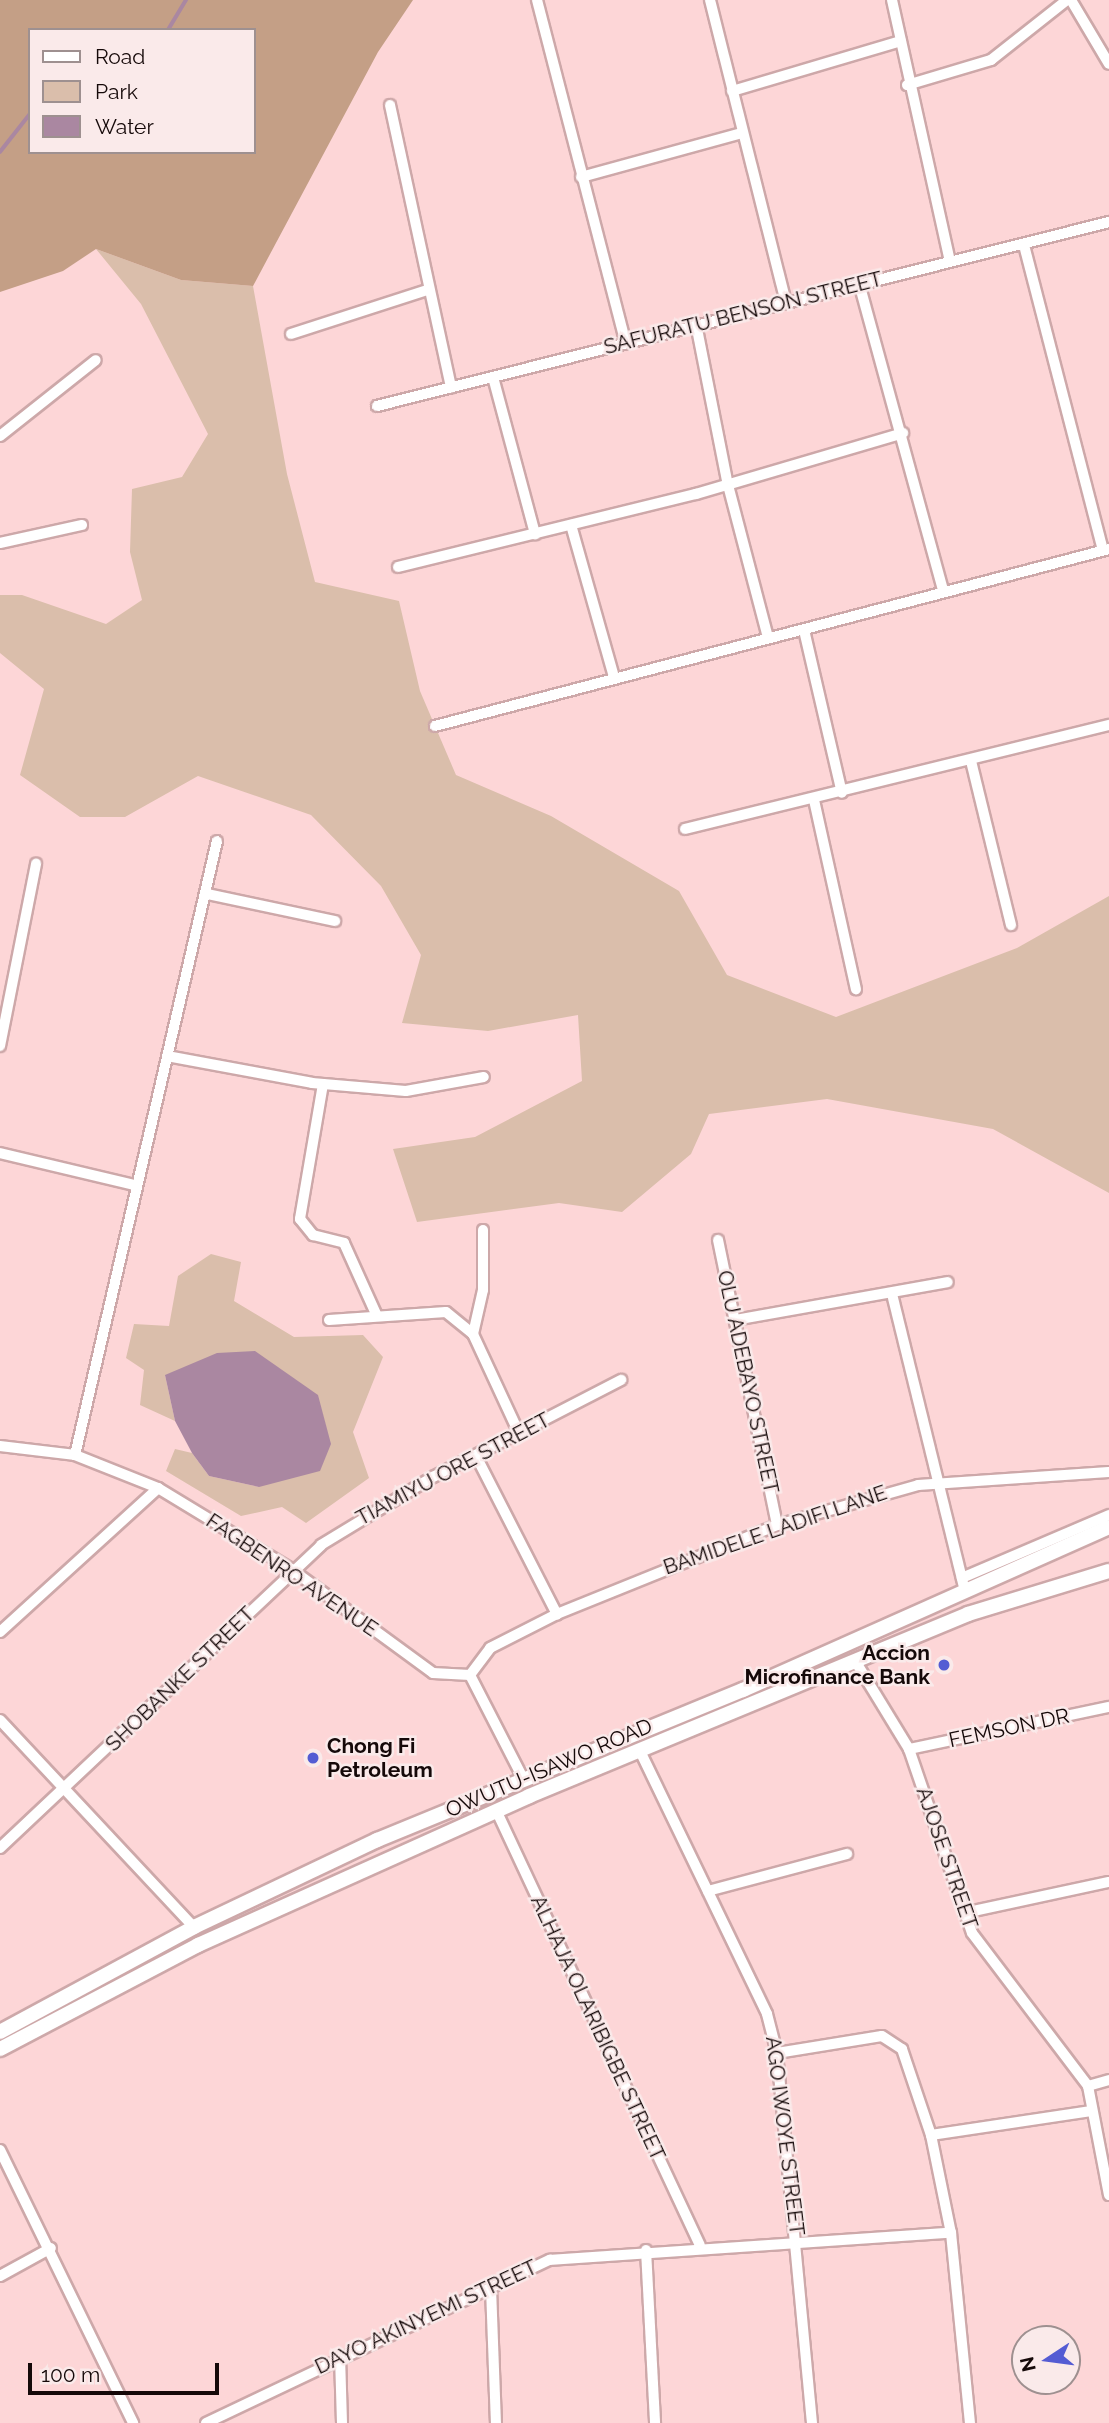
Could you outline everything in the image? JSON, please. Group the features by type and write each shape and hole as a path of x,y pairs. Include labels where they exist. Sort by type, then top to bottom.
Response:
{"street":[{"path":"537,0 626,344"},
{"path":"710,0 786,303"},
{"path":"892,0 907,85 950,261"},
{"path":"907,85 991,60 1069,0 1109,64"},
{"path":"732,91 901,41"},
{"path":"390,104 451,388"},
{"path":"581,177 742,134"},
{"name":"SAFURATU BENSON STREET","path":"377,406 1109,222"},
{"path":"435,726 1106,549 1024,245"},
{"path":"859,283 903,433 943,590"},
{"path":"291,334 428,290"},
{"path":"696,324 728,485 768,638"},
{"path":"0,436 96,360"},
{"path":"494,377 535,534"},
{"path":"398,567 728,485 903,433"},
{"path":"571,524 614,677"},
{"path":"0,543 82,525"},
{"path":"804,630 842,793"},
{"path":"684,829 814,800 1109,725"},
{"path":"971,761 1010,925"},
{"path":"814,800 856,989"},
{"path":"75,1455 134,1185 207,894 217,841"},
{"path":"0,1046 36,864"},
{"path":"207,894 335,921"},
{"path":"167,1056 323,1083 406,1091 484,1077"},
{"path":"323,1083 300,1219 313,1235 344,1243 377,1316"},
{"path":"0,1153 134,1185"},
{"path":"473,1334 483,1290 483,1230"},
{"name":"OLU ADEBAYO STREET","path":"718,1240 778,1525"},
{"path":"735,1320 948,1282"},
{"path":"892,1294 936,1485 963,1585 1109,1515"},
{"path":"329,1320 446,1312 473,1334 519,1433"},
{"name":"TIAMIYU ORE STREET","path":"291,1569 353,1523 621,1380"},
{"name":"FAGBENRO AVENUE","path":"0,1446 75,1455 158,1488 291,1569 433,1673 470,1675"},
{"path":"476,1455 557,1614"},
{"name":"BAMIDELE LADIFI LANE","path":"470,1675 490,1648 557,1614 778,1525 900,1488 1109,1472"},
{"path":"0,1632 158,1488"},
{"name":"OWUTU-ISAWO ROAD","path":"0,2032 194,1927 523,1778 963,1585 1109,1527"},
{"name":"SHOBANKE STREET","path":"0,1848 66,1788 291,1569"},
{"name":"OWUTU-ISAWO ROAD","path":"0,2049 198,1945 497,1812 857,1664 968,1614 1109,1571"},
{"name":"AJOSE STREET","path":"857,1664 909,1749 964,1913 1019,2002 1088,2087"},
{"path":"470,1675 523,1778"},
{"name":"FEMSON DR","path":"909,1749 1109,1707"},
{"path":"0,1720 194,1927"},
{"name":"AGO IWOYE STREET","path":"640,1751 767,2014 777,2053 799,2242 812,2423"},
{"name":"ALHAJA OLARIBIGBE STREET","path":"497,1812 699,2245"},
{"path":"708,1891 846,1854"},
{"path":"964,1913 1109,1882"},
{"path":"777,2053 894,2039 931,2135 951,2233 970,2423"},
{"path":"1109,2080 1088,2087 1109,2195"},
{"path":"931,2135 1091,2111"},
{"path":"0,2150 51,2248 134,2423"},
{"name":"DAYO AKINYEMI STREET","path":"206,2423 340,2356 550,2260 699,2245 951,2233"},
{"path":"0,2276 51,2248"},
{"path":"646,2250 655,2423"},
{"path":"491,2288 496,2423"},
{"path":"340,2356 342,2423"}],"green space":[{"path":"96,249 181,280 253,286 287,474 315,582 399,601 420,691 456,775 551,816 679,891 727,975 836,1017 1017,948 1109,896 1109,1193 993,1129 827,1099 709,1114 691,1154 622,1212 559,1203 417,1222 393,1149 475,1137 582,1081 578,1015 488,1031 402,1023 421,955 381,886 311,815 198,776 125,817 80,817 20,775 44,689 0,653 0,595 22,595 106,624 142,600 130,552 132,489 182,477 208,434 141,304"},
{"path":"211,1254 241,1262 234,1301 294,1337 363,1335 383,1357 353,1432 369,1478 306,1523 282,1507 241,1516 166,1471 175,1449 192,1453 209,1476 259,1487 165,1375 175,1421 140,1405 144,1370 126,1358 134,1324 169,1326 178,1276"}],"shaded area":[{"path":"0,0 413,0 378,52 253,286 181,280 96,249 63,271 0,292"}],"water":[{"path":"255,1351 318,1395 331,1444 320,1471 259,1487 209,1476 192,1453 175,1421 165,1375 217,1353"}],"waterway":[{"path":"169,28 186,0"},
{"path":"0,152 28,117"}],"place":[{"name":"Accion Microfinance Bank","path":"944,1665"},
{"name":"Chong Fi Petroleum","path":"313,1758"}]}
